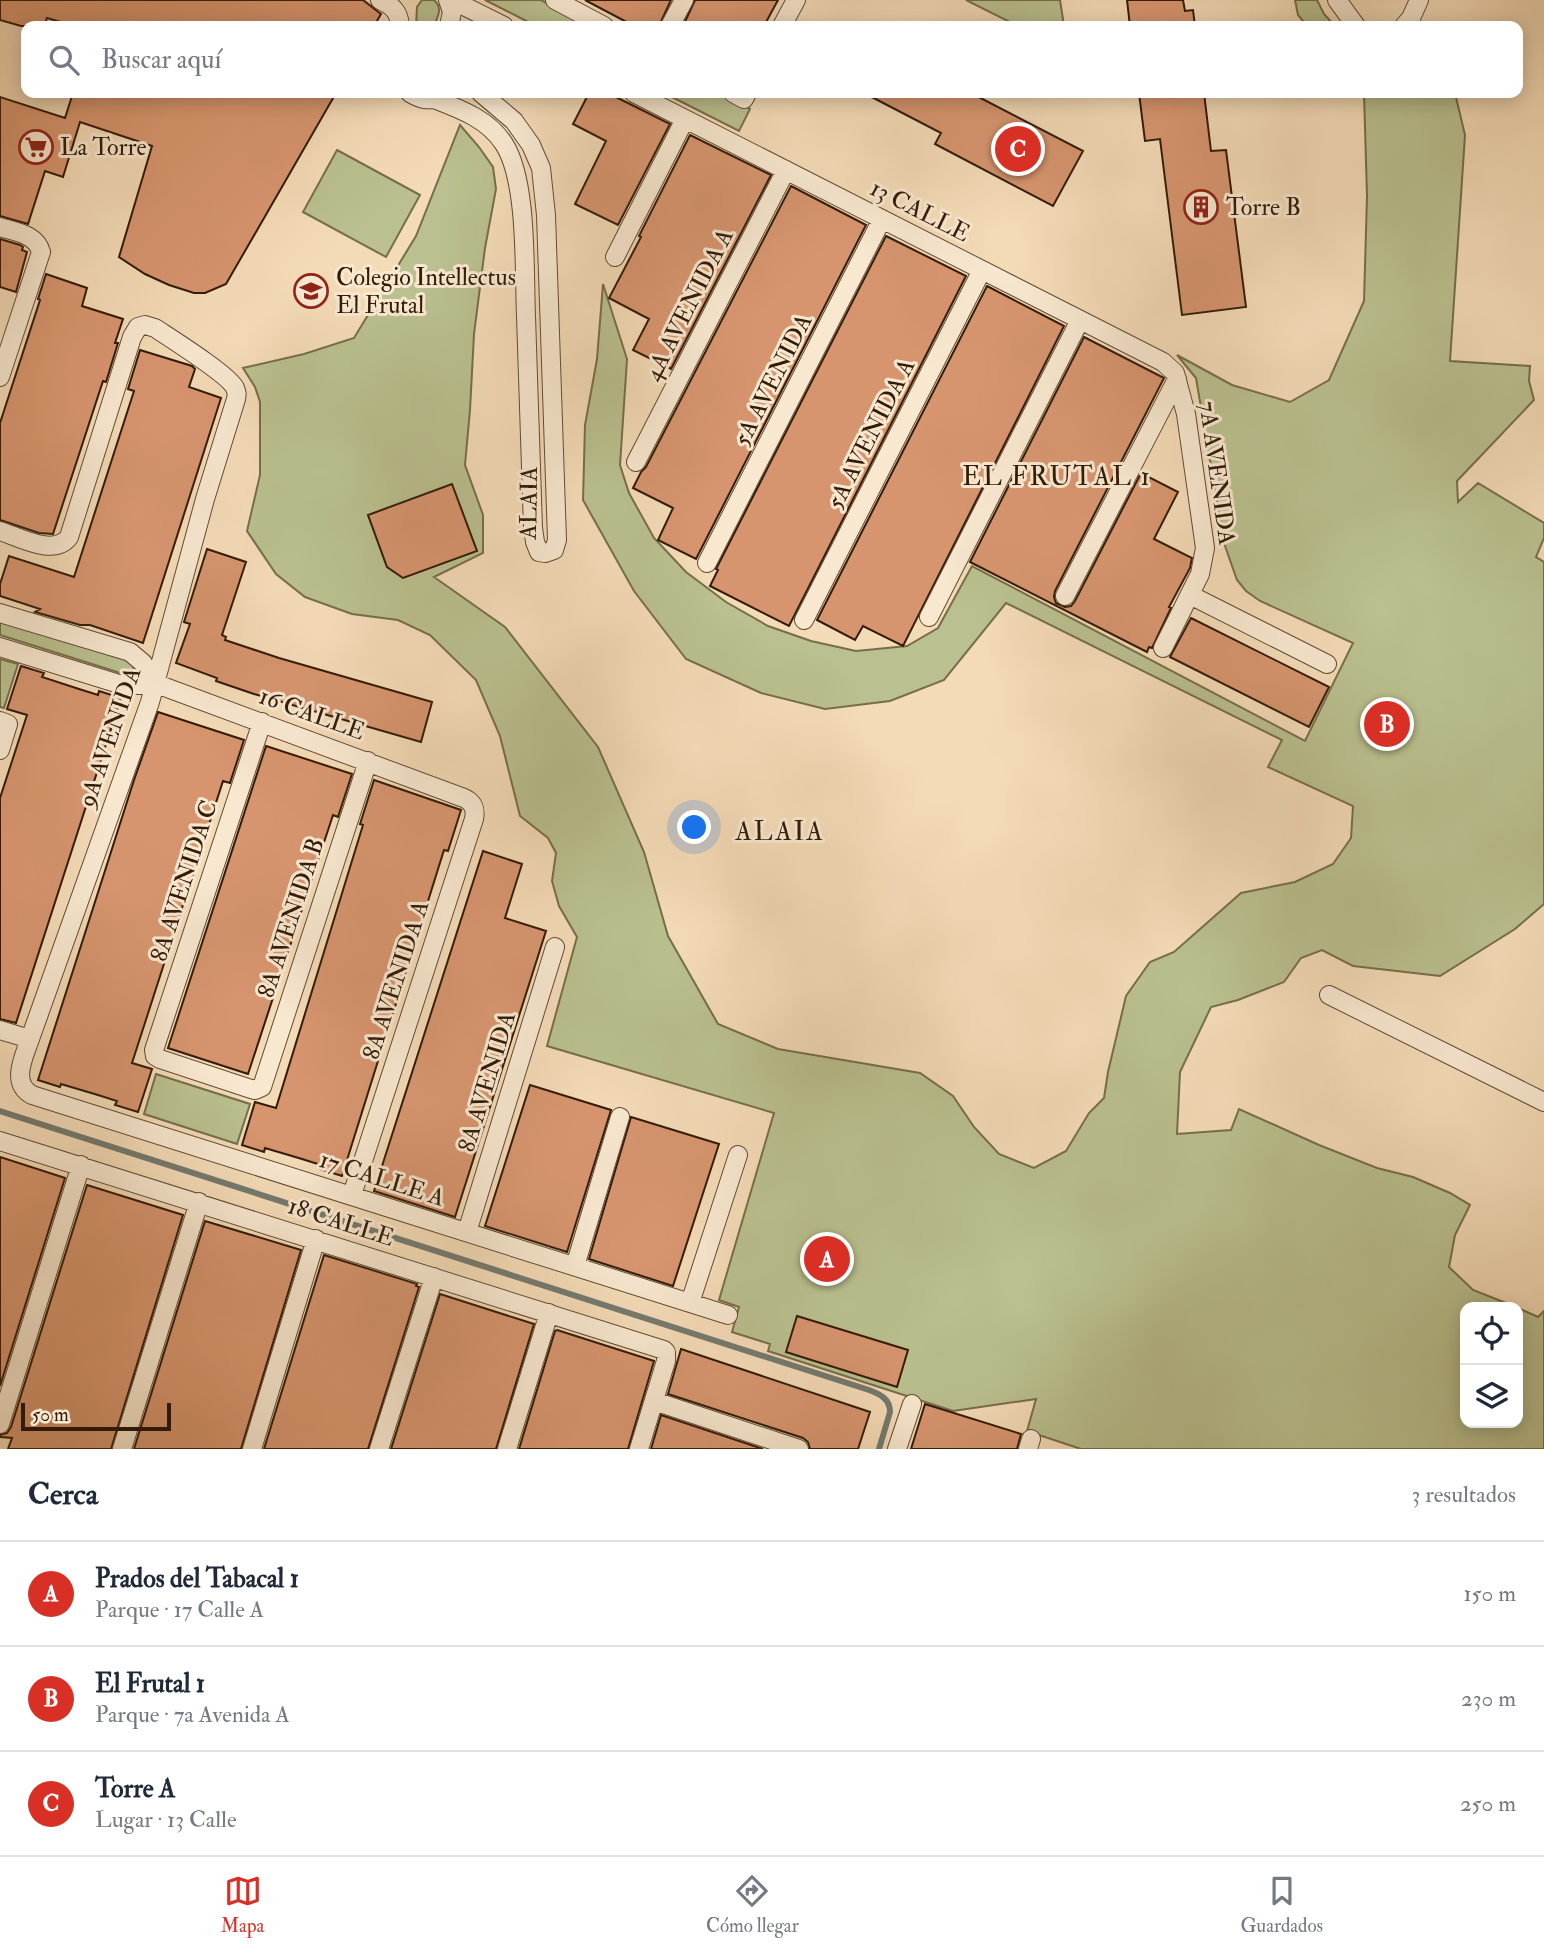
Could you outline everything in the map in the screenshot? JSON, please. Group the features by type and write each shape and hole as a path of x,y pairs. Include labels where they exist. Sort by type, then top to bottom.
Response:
{"street":[{"path":"450,0 450,21"},
{"path":"450,0 494,21"},
{"path":"555,0 574,5 597,21"},
{"path":"673,21 684,0"},
{"path":"785,21 796,0"},
{"path":"1337,0 1352,21"},
{"path":"1408,21 1419,0"},
{"path":"391,3 400,21"},
{"name":"ALAIA","path":"443,98 490,128 505,144 517,175 523,243 533,528 538,550 549,553 555,548 557,540 553,372 544,187 537,155 526,136 514,121 487,98"},
{"name":"13 CALLE","path":"644,98 1163,362 1175,373 1177,379"},
{"path":"615,257 685,119"},
{"name":"4A AVENIDA A","path":"636,462 786,170"},
{"name":"5A AVENIDA","path":"708,563 883,219"},
{"path":"0,227 33,238 40,247 40,258 0,377"},
{"name":"5A AVENIDA A","path":"804,620 982,270"},
{"path":"929,617 1080,320"},
{"name":"9A AVENIDA","path":"0,531 51,546 65,542 72,531 132,337 138,327 145,325 164,335 228,379 236,390 236,399 205,499 150,702 30,1039 20,1072 22,1087"},
{"path":"1065,596 1177,379"},
{"name":"7A AVENIDA","path":"1163,648 1190,595 1203,562 1205,539 1186,414 1177,379"},
{"path":"1190,595 1327,664"},
{"path":"0,613 130,652 143,663 154,683"},
{"name":"16 CALLE","path":"0,647 119,684 154,683 451,793"},
{"name":"8A AVENIDA C","path":"259,1088 251,1089 160,1059 155,1056 154,1050 262,722"},
{"path":"0,750 4,723"},
{"name":"8A AVENIDA B","path":"259,1088 263,1083 368,761"},
{"name":"8A AVENIDA A","path":"352,1195 474,819 475,809 472,803 451,793"},
{"name":"8A AVENIDA","path":"467,1232 555,947"},
{"path":"1329,995 1544,1102"},
{"path":"0,1030 30,1039"},
{"name":"17 CALLE A","path":"22,1087 32,1095 729,1315"},
{"path":"575,1266 620,1117"},
{"name":"18 CALLE","path":"0,1140 667,1352 654,1401"},
{"path":"690,1303 738,1155"},
{"path":"0,1424 80,1165"},
{"path":"122,1449 199,1202"},
{"path":"251,1449 316,1239"},
{"path":"380,1449 434,1277"},
{"path":"507,1449 549,1313"},
{"path":"639,1449 654,1401 768,1444 799,1449"},
{"path":"897,1449 912,1404"}],"green space":[{"path":"422,0 434,0 439,12 436,21 416,21 417,7"},
{"path":"485,0 541,0 581,21 526,21"},
{"path":"966,0 1060,0 1063,21 1008,21"},
{"path":"1295,0 1317,0 1330,21 1303,21 1298,15"},
{"path":"674,98 729,98 750,109 739,131"},
{"path":"1364,98 1456,98 1465,135 1450,361 1530,366 1529,381 1534,400 1457,481 1458,502 1478,483 1544,523 1544,538 1536,557 1544,562 1544,904 1515,929 1440,976 1353,966 1322,950 1301,958 1284,982 1238,1000 1211,1007 1180,1072 1177,1134 1231,1130 1239,1109 1377,1168 1413,1177 1470,1205 1455,1235 1449,1267 1473,1290 1503,1302 1460,1302 1460,1428 1523,1428 1523,1310 1538,1317 1544,1311 1544,1449 1081,1449 1027,1431 1036,1399 953,1411 768,1351 770,1344 732,1332 739,1307 719,1300 774,1113 547,1046 577,937 559,906 552,881 556,853 548,838 520,816 500,736 476,680 430,635 398,620 352,614 305,597 276,574 247,531 260,475 260,402 255,387 243,368 304,354 354,338 416,236 460,125 493,167 496,189 474,334 465,465 483,515 483,553 434,577 505,627 598,747 644,852 668,936 718,1024 778,1049 920,1073 953,1096 974,1127 999,1154 1034,1168 1066,1151 1089,1113 1104,1098 1126,996 1150,962 1174,952 1241,893 1295,882 1333,864 1351,838 1353,806 1268,767 1282,740 1006,603 944,680 890,701 825,709 761,693 686,659 634,591 583,500 585,425 597,359 603,284 627,359 620,465 629,493 654,538 686,572 726,602 768,626 811,641 856,651 907,646 938,628 972,566 1305,741 1353,643 1260,601 1237,580 1224,543 1196,378 1177,355 1232,385 1290,402 1329,380 1364,301 1367,196"},
{"path":"337,150 420,195 386,257 303,212"},
{"path":"0,618 135,663 130,676 0,635"},
{"path":"0,659 18,664 4,708 0,707"},
{"path":"156,1074 250,1104 237,1144 144,1114"}],"building":[{"path":"0,0 363,0 381,14 377,21 57,21 47,18 46,21 21,21 21,26 0,20"},
{"path":"585,0 671,0 661,21 625,21"},
{"path":"695,0 778,0 767,21 685,21"},
{"path":"1127,0 1183,0 1185,11 1193,10 1194,21 1129,21"},
{"path":"0,97 65,118 71,98 333,98 226,284 205,293 194,293 169,285 145,274 119,257 152,146 80,122 63,177 45,171 28,224 0,216"},
{"path":"586,98 618,98 670,124 618,225 575,204 606,141 573,124"},
{"path":"874,98 981,98 1083,151 1053,206 935,144 941,133"},
{"name":"Torre B","path":"1140,98 1205,98 1211,151 1226,150 1246,307 1182,315 1160,139 1145,141"},
{"path":"690,135 771,175 671,369 633,350 649,319 609,298"},
{"path":"791,186 866,225 696,559 658,540 673,508 633,488"},
{"path":"886,236 966,276 789,626 710,586 718,570 716,569"},
{"path":"0,239 20,245 22,250 27,252 16,292 0,287"},
{"path":"46,274 87,288 82,306 123,319 106,382 103,381 53,534 39,533 0,520 0,423"},
{"path":"987,286 1064,326 903,646 863,626 855,640 817,620"},
{"path":"1084,337 1164,378 1054,597 1056,603 1065,607 1071,606 1075,601 1141,473 1178,492 1154,539 1192,558 1190,568 1169,607 1171,608 1152,648 1149,647 1147,652 970,562"},
{"path":"140,350 192,366 195,369 189,387 221,398 143,643 90,625 80,625 35,612 40,609 0,596 0,584 9,556 74,577 134,391 128,389"},
{"path":"452,484 477,551 403,578 387,567 368,515"},
{"path":"207,549 246,562 222,635 226,637 225,640 432,702 421,742 254,694 176,663 190,624 184,622"},
{"path":"1191,618 1329,687 1309,727 1170,657"},
{"path":"21,666 44,673 42,677 79,689 98,695 99,691 121,698 16,1023 0,1019 0,798 27,715 7,709"},
{"path":"158,712 244,740 230,783 223,781 132,1063 152,1069 138,1112 115,1105 117,1101 38,1080"},
{"path":"266,746 352,774 338,817 333,815 248,1074 168,1048"},
{"path":"374,780 461,810 448,851 444,850 342,1176 320,1169 321,1165 302,1159 265,1148 264,1152 242,1145 255,1102 276,1108 363,825 360,824"},
{"path":"483,851 522,864 505,918 546,931 455,1217 374,1191"},
{"path":"530,1085 611,1110 567,1252 485,1226"},
{"path":"631,1117 719,1144 673,1286 589,1259"},
{"path":"0,1157 65,1178 0,1386"},
{"path":"87,1185 183,1215 111,1449 8,1449 12,1438 0,1435 7,1433 11,1427"},
{"path":"205,1221 301,1250 241,1449 134,1449"},
{"path":"324,1255 417,1284 419,1287 368,1449 264,1449"},
{"path":"440,1294 534,1324 496,1449 391,1449"},
{"path":"797,1316 908,1350 897,1387 786,1352"},
{"path":"557,1330 654,1361 628,1449 519,1449"},
{"path":"681,1349 870,1412 858,1449 810,1449 803,1438 668,1394"},
{"path":"925,1404 1021,1434 1017,1449 911,1449"},
{"path":"661,1415 763,1449 651,1449"}],"waterway":[{"path":"0,1111 873,1392 884,1398 890,1407 879,1449"}],"place":[{"name":"La Torre","path":"36,147"},
{"name":"Torre A","path":"1018,149"},
{"name":"Torre B","path":"1201,207"},
{"name":"Colegio Intellectus El Frutal","path":"311,291"},
{"name":"El Frutal 1","path":"1387,724"},
{"name":"Prados del Tabacal 1","path":"827,1259"}],"district":[{"name":"EL FRUTAL 1","path":"1057,477"},
{"name":"ALAIA","path":"780,832"}]}
